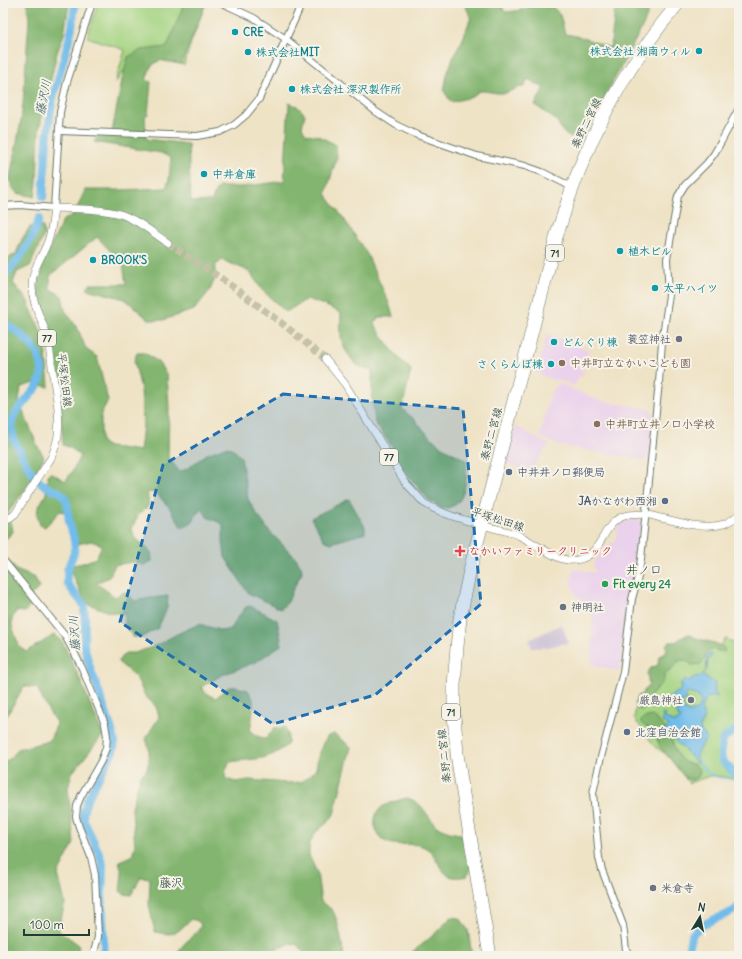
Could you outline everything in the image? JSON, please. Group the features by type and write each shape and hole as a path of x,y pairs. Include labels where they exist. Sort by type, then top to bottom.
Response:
{"main road":[{"name":"秦野二宮線","path":"488,946 454,754 451,693 457,618 467,570 482,525 572,188 590,138 608,103 642,47 675,3"},
{"name":"秦野二宮線","path":"572,188 613,104 629,76 658,34 682,3"},
{"name":"平塚松田線","path":"3,523 15,514 43,470 54,450 58,437 59,420 49,346 46,333 34,302 32,287 33,274 37,262 49,239 53,223 54,208"},
{"path":"54,208 96,210 120,214 137,222 168,243"},
{"name":"平塚松田線","path":"325,359 345,384 405,482 424,503 438,511 519,536 558,557 573,560 583,558 595,551 613,523 618,519 629,515 646,514 691,525 710,526 724,524 739,514"},
{"name":"71","path":"487,956 488,946"},
{"name":"71","path":"488,946 493,956"}],"street":[{"path":"3,206 20,205 54,208 60,112 63,96 92,3"},
{"path":"222,3 254,18 286,39 375,111 396,125 417,135 477,156 525,166 542,172 572,188"},
{"path":"59,131 197,136 220,132 234,125 246,115 259,99 302,3"},
{"path":"630,956 626,950 623,925 602,870 599,858 593,793 623,672 632,599 641,559 662,342 669,295 667,259 678,196 685,185 714,154 739,108"},
{"path":"3,560 65,636 82,668 104,724 107,736 106,748 101,761 81,796 76,817 91,857 95,875 98,937 93,956"}],"highlighted area":[{"path":"283,394 463,409 481,604 375,695 273,724 120,622 163,465"}],"shaded area":[{"name":"中井町立なかいこども園","path":"547,334 589,350 581,371 584,372 582,377 579,376 575,386 556,379 555,381 536,373"},
{"name":"中井町立井ノ口小学校","path":"559,383 601,401 650,409 653,412 648,461 557,445 540,436 551,392"},
{"path":"515,426 550,445 528,473 506,462"},
{"path":"631,520 640,520 642,522 635,573 634,579 632,579 621,650 619,671 593,665 591,662 593,624 592,612 590,607 575,594 571,581 574,569 595,573 593,566 595,559 599,556 606,545 610,546 611,542 615,542 618,526"},
{"path":"562,624 568,641 567,643 548,647 532,648 529,640"}],"green space":[{"path":"27,3 68,3 64,34 57,53 39,130 35,197 17,193 12,188 10,178 23,103 29,20"},
{"path":"98,3 206,3 184,65 154,59 137,59 124,71 115,83 125,50 87,37"},
{"path":"183,3 206,3 181,64 160,60 151,66 146,80 151,82 148,114 145,116 146,139 188,144 191,202 212,201 215,192 219,187 242,187 284,181 289,103 297,106 305,114 302,127 306,134 319,136 336,145 337,157 326,193 367,254 389,303 393,317 379,317 374,323 391,348 411,370 402,409 442,447 466,460 466,478 464,490 459,501 454,506 443,509 429,500 395,460 396,452 375,423 372,396 372,370 363,368 356,364 344,348 341,337 341,313 307,299 286,312 262,290 249,271 222,260 215,266 215,279 210,290 194,310 163,320 149,320 125,299 87,289 90,284 126,284 123,264 97,237 50,276 50,289 62,296 65,310 78,329 86,349 97,357 108,401 101,413 101,441 108,447 140,451 143,425 141,389 134,361 137,353 145,353 158,362 167,375 169,407 168,457 180,472 207,454 225,447 232,448 241,457 248,499 269,531 296,558 301,566 302,572 288,602 281,609 248,593 225,557 223,524 207,517 202,507 193,522 182,528 169,507 156,493 147,492 149,505 138,516 131,530 136,539 151,552 152,561 144,565 132,562 115,565 109,577 96,583 115,597 125,592 135,601 168,596 167,608 158,628 142,637 133,637 125,626 125,614 109,612 86,603 70,570 73,565 96,558 102,545 91,541 78,544 65,512 60,511 45,527 40,525 37,515 38,508 46,494 48,474 52,473 65,481 72,472 80,456 71,448 63,445 59,383 47,317 39,297 36,274 46,257 63,220 74,215 85,190 166,188 169,180 171,158 161,153 94,142 97,137 111,137 128,57 141,50 167,47"},
{"path":"464,3 500,3 505,12 516,11 537,5 551,5 560,15 565,34 593,41 610,48 614,14 620,3 647,3 648,13 643,26 582,139 576,139 566,135 562,131 557,121 535,105 544,88 528,79 524,87 520,87 506,93 479,91 472,97 451,102 444,91 447,74 471,17"},
{"path":"30,227 43,227 44,235 30,266 17,272 13,283 27,300 43,336 49,387 34,383 21,387 19,401 37,445 44,457 30,482 8,513 7,519 12,525 13,532 3,542 3,261 16,254 22,239"},
{"path":"349,499 365,527 365,533 331,543 324,540 311,518"},
{"path":"3,554 16,570 35,578 39,588 31,594 32,602 27,610 25,612 16,611 12,619 12,626 19,646 26,652 54,635 63,643 103,735 72,773 68,788 74,843 58,874 65,903 58,930 79,945 77,956 3,956 3,810 6,810 3,799 3,763 11,758 18,749 49,741 57,724 37,688 24,686 5,719 3,719"},
{"path":"250,606 277,620 281,645 256,662 222,675 201,687 207,694 216,698 230,687 248,690 253,699 250,731 257,736 266,739 274,728 285,727 288,735 288,744 274,754 267,757 230,762 227,766 225,774 226,779 236,782 249,780 288,783 301,782 316,769 323,743 328,736 334,734 351,747 334,814 330,820 315,833 309,845 309,855 317,873 321,902 331,909 334,914 340,932 344,956 301,956 304,952 297,945 291,943 276,949 270,956 174,956 198,931 201,925 198,921 191,919 178,931 172,934 155,932 149,905 150,878 141,877 131,895 124,894 120,891 122,873 119,861 132,856 135,846 132,808 140,776 146,770 149,762 149,749 146,738 159,717 156,708 144,694 137,679 118,662 125,653 135,653 155,646 199,624 222,631 231,629 246,607"},
{"path":"689,634 698,639 712,642 721,646 725,649 724,652 714,649 708,651 701,664 692,665 685,660 678,661 676,665 664,674 664,680 649,698 648,704 644,709 638,709 635,704 638,696 641,695 649,685 647,673 651,668 658,665 659,656 667,652 666,645 669,642 675,642"},
{"path":"725,638 733,643 739,652 739,726 730,730 723,737 719,745 718,755 721,764 738,779 710,776 689,783 667,755 653,744 634,718 637,702 645,694 661,666 721,646"},
{"path":"652,716 665,728 664,734 673,742 679,757 686,763 694,765 700,770 698,777 691,780 685,777 660,747 656,736 651,734 648,727 641,723 641,720 644,718"},
{"path":"407,798 413,800 421,806 436,826 449,832 464,835 473,868 467,876 451,877 442,869 434,855 423,847 417,845 393,844 387,842 379,836 375,827 375,817 377,813 380,809 395,801"},
{"path":"451,917 460,918 468,930 472,956 406,956 430,938"}],"water":[{"path":"712,654 710,659 708,659 707,670 703,674 706,670 706,657"},
{"path":"703,674 703,676 714,682 716,695 718,697 709,697 706,699 701,709 705,718 700,730 705,735 706,739 697,753 699,763 695,762 691,756 677,743 672,735 665,733 664,731 669,725 662,722 662,715 664,714 666,719 674,723 676,720 679,721 681,719 677,715 677,710 670,707 668,699 676,692 679,692 681,683 684,680 688,681 695,677 702,676","holes":["689,693 698,696 701,703 697,710 689,712 683,709 682,701 685,700 686,694"]}],"waterway":[{"name":"藤沢川","path":"43,197 47,140 52,102 72,28 75,3"},
{"name":"藤沢川","path":"3,276 14,265 25,249 34,232 39,218"},
{"name":"藤沢川","path":"3,323 22,335 33,347 41,363 41,378 37,387 18,410 13,419 12,428 14,440 37,480 52,490 58,491 64,496 67,503 69,522 75,547 67,570 67,583 84,605 84,645 91,671 115,742 113,751 87,800 83,813 84,821 103,865 102,894 104,947 102,956"},
{"path":"739,730 734,731 723,739 721,749 722,761 739,777"},
{"path":"699,763 708,773 717,777 739,780"},
{"path":"688,956 691,937 696,930 708,922 732,912 739,906"}],"tunnel":[{"path":"168,243 222,279 284,325 325,359"}],"place":[{"name":"CRE","path":"235,32"},
{"name":"株式会社 湘南ウィル","path":"699,51"},
{"name":"株式会社MIT","path":"248,52"},
{"name":"株式会社 深沢製作所","path":"292,89"},
{"name":"中井倉庫","path":"204,174"},
{"name":"植木ビル","path":"620,251"},
{"name":"BROOK'S","path":"93,260"},
{"name":"太平ハイツ","path":"655,288"},
{"name":"蓑笠神社","path":"679,339"},
{"name":"どんぐり棟","path":"554,342"},
{"name":"中井町立なかいこども園","path":"562,363"},
{"name":"さくらんぼ棟","path":"551,364"},
{"name":"中井町立井ノ口小学校","path":"597,424"},
{"name":"中井井ノ口郵便局","path":"509,472"},
{"name":"JAかながわ西湘","path":"665,501"},
{"name":"なかいファミリークリニック","path":"460,551"},
{"name":"Fit every 24","path":"605,584"},
{"name":"神明社","path":"563,607"},
{"name":"厳島神社","path":"691,700"},
{"name":"北窪自治会館","path":"627,732"},
{"name":"米倉寺","path":"653,888"}],"district":[{"name":"井ノ口","path":"644,569"},
{"name":"藤沢","path":"171,882"}]}
